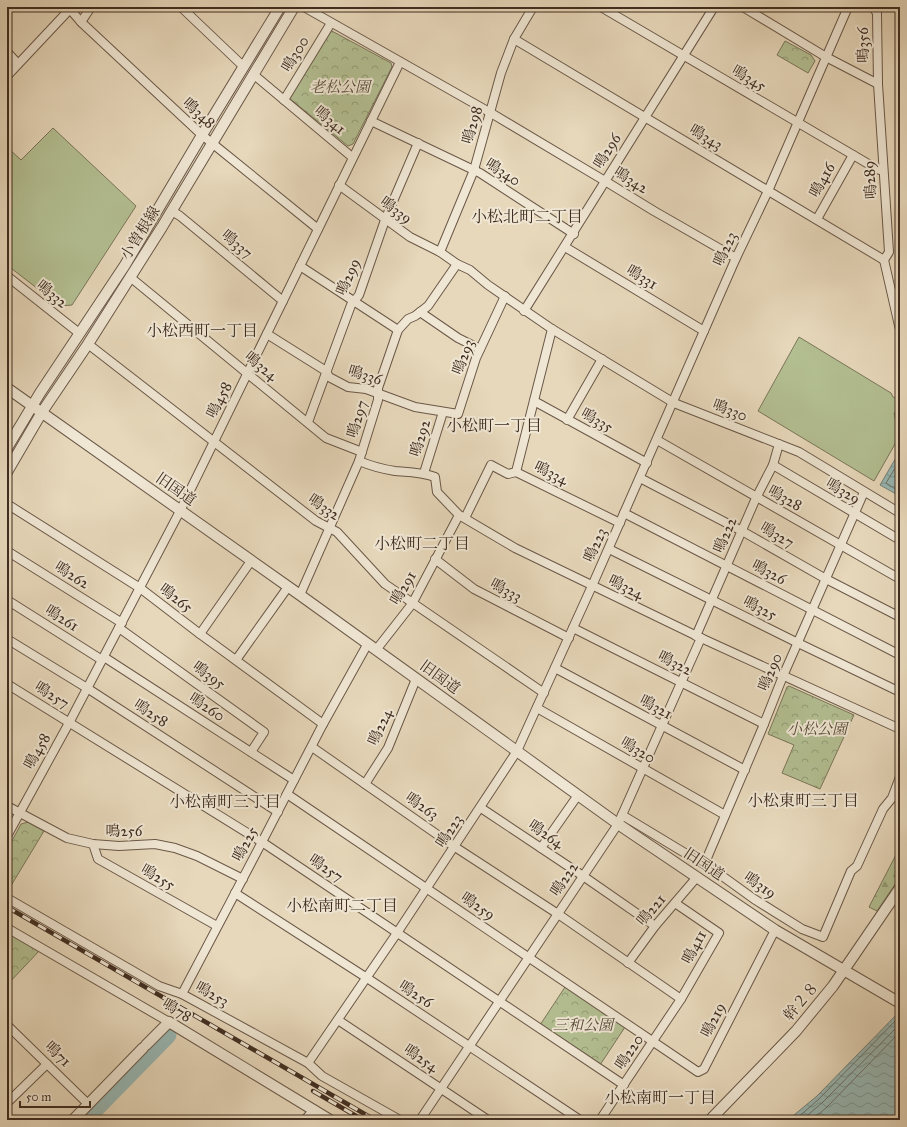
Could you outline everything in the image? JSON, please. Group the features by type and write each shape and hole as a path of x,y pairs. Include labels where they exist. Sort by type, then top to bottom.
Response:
{"street":[{"path":"81,22 91,7"},
{"path":"181,7 244,67"},
{"name":"小曽根線","path":"7,447 32,405 125,265 280,7"},
{"name":"小曽根線","path":"7,472 42,412 88,344 172,211 294,7"},
{"path":"304,7 400,62 352,157 300,266 398,330"},
{"name":"鳴298","path":"440,252 472,167 490,113 501,73 514,39 532,7"},
{"name":"鳴345","path":"601,7 877,169 883,171"},
{"name":"鳴296","path":"524,311 574,234 605,181 714,7"},
{"path":"743,7 826,56 878,84"},
{"name":"鳴223","path":"308,1063 398,933 517,751 647,463 736,258 768,190 848,7"},
{"name":"鳴356","path":"873,7 877,13 878,84"},
{"path":"7,76 69,8"},
{"name":"鳴348","path":"69,8 81,22 202,135 318,229"},
{"name":"鳴300","path":"284,100 331,23"},
{"name":"鳴343","path":"514,39 884,260"},
{"path":"7,52 18,64"},
{"name":"鳴342","path":"400,62 490,113 736,258"},
{"name":"鳴341","path":"253,74 352,157"},
{"name":"鳴289","path":"878,84 889,252 884,260 900,330"},
{"name":"鳴340","path":"371,121 472,167 574,234"},
{"name":"鳴299","path":"308,422 351,305 359,295 385,220 418,143"},
{"name":"鳴416","path":"817,219 853,155"},
{"name":"鳴339","path":"339,185 410,237 440,252"},
{"name":"鳴337","path":"172,211 283,301"},
{"name":"鳴331","path":"565,247 704,331"},
{"path":"440,252 457,264 470,270 524,311"},
{"name":"鳴297","path":"300,595 359,461 378,400 378,388 398,330 408,319 428,306 457,264"},
{"name":"鳴458","path":"7,836 121,626 180,511 300,266"},
{"name":"鳴332","path":"7,276 79,333"},
{"name":"鳴324","path":"130,277 326,438 362,452"},
{"name":"鳴293","path":"443,412 458,414 480,349 505,296"},
{"name":"鳴330","path":"524,311 674,402 799,452 900,513"},
{"path":"420,312 458,338 480,349"},
{"name":"鳴334","path":"552,329 516,472 620,523"},
{"name":"鳴336","path":"267,334 326,372 329,377 348,387 366,389 415,407 443,412"},
{"name":"鳴332","path":"88,344 214,440 316,521 337,532 385,584 412,604 544,693"},
{"path":"567,420 602,359"},
{"name":"旧国道","path":"7,388 300,595 578,795 620,820 697,877 775,930 900,1003"},
{"name":"鳴335","path":"534,401 647,463"},
{"name":"鳴292","path":"424,473 443,412"},
{"name":"鳴328","path":"657,440 900,579"},
{"name":"鳴222","path":"420,1120 620,820 663,727 682,682 712,600 728,566 756,498 773,465 779,444"},
{"path":"359,461 375,467 424,473"},
{"name":"鳴291","path":"376,650 412,604 435,559 491,465 508,474 516,472"},
{"name":"鳴329","path":"773,465 900,540"},
{"name":"鳴324","path":"424,473 435,477 437,492 462,516 515,548 699,637 900,730"},
{"name":"鳴327","path":"640,478 742,531 826,579 900,617"},
{"name":"鳴290","path":"704,865 783,676 864,492"},
{"name":"鳴265","path":"7,504 140,588 323,724"},
{"name":"鳴326","path":"624,513 900,655"},
{"name":"鳴325","path":"608,549 900,692"},
{"name":"鳴262","path":"7,552 121,626"},
{"name":"鳴333","path":"435,559 474,589 569,638"},
{"path":"200,634 251,561"},
{"path":"236,660 288,587"},
{"name":"鳴261","path":"7,600 103,658"},
{"name":"鳴395","path":"121,626 264,732 251,752"},
{"name":"鳴322","path":"573,628 764,724"},
{"name":"鳴258","path":"7,639 87,688 278,812"},
{"name":"鳴225","path":"182,994 323,724 367,644"},
{"name":"鳴260","path":"103,658 294,780"},
{"name":"鳴321","path":"555,668 744,770"},
{"name":"鳴224","path":"365,784 388,748 416,679"},
{"name":"鳴257","path":"7,684 262,842 624,1085"},
{"name":"鳴320","path":"537,708 725,815"},
{"name":"鳴263","path":"312,747 455,847 558,914 681,999"},
{"name":"鳴319","path":"620,820 718,873 754,899 802,929 823,937 851,871 857,866 882,809 892,798 900,777"},
{"name":"鳴259","path":"287,794 654,1041"},
{"path":"541,848 578,795"},
{"name":"鳴256","path":"7,806 67,838 93,844 119,846 155,844 175,848 197,856 243,879"},
{"name":"鳴264","path":"481,808 655,926"},
{"name":"鳴255","path":"93,844 98,859 217,926"},
{"name":"鳴221","path":"628,963 655,926 697,877"},
{"name":"幹２８","path":"710,1120 796,1031 833,986 900,888"},
{"name":"鳴256","path":"235,893 469,1045 580,1120"},
{"name":"鳴253","path":"7,898 159,986 182,994 308,1063 322,1076 400,1120"},
{"name":"鳴411","path":"676,903 719,933 681,999"},
{"name":"鳴78","path":"7,928 169,1022 330,1120"},
{"name":"鳴219","path":"654,1041 698,1072 704,1069 775,930"},
{"name":"鳴220","path":"600,1120 681,999"},
{"name":"鳴254","path":"338,1020 488,1120"},
{"path":"73,1120 169,1022"},
{"name":"鳴71","path":"7,1025 88,1104"},
{"path":"7,1103 47,1064"},
{"path":"306,1120 314,1111"}],"green space":[{"path":"897,7 900,7 900,64"},
{"name":"老松公園","path":"330,30 391,63 392,67 353,144 348,146 289,98"},
{"path":"785,41 811,55 815,61 808,73 777,55"},
{"path":"53,128 136,206 72,305 60,306 7,265 7,147 21,160"},
{"path":"799,337 900,400 899,411 894,413 899,437 874,481 758,411"},
{"name":"小松公園","path":"789,686 854,715 820,789 782,773 794,745 768,734 787,687"},
{"path":"28,822 44,831 9,889 7,888 7,850 21,824"},
{"path":"900,847 900,877 877,911 869,907"},
{"path":"7,931 40,950 7,985"},
{"name":"三和公園","path":"567,984 627,1024 600,1065 540,1025"}],"water":[{"path":"897,456 900,457 900,492 898,495 880,485"},
{"path":"900,1011 900,1120 788,1120 817,1096"}],"waterway":[{"path":"85,1120 168,1035"}],"railway":[{"path":"7,907 375,1120"},
{"path":"313,1091 363,1120"}],"district":[{"name":"小松北町二丁目","path":"527,216"},
{"name":"小松西町一丁目","path":"202,330"},
{"name":"小松町一丁目","path":"494,425"},
{"name":"小松町二丁目","path":"422,543"},
{"name":"小松東町三丁目","path":"803,800"},
{"name":"小松南町三丁目","path":"225,801"},
{"name":"小松南町二丁目","path":"342,905"},
{"name":"小松南町一丁目","path":"660,1097"}]}
